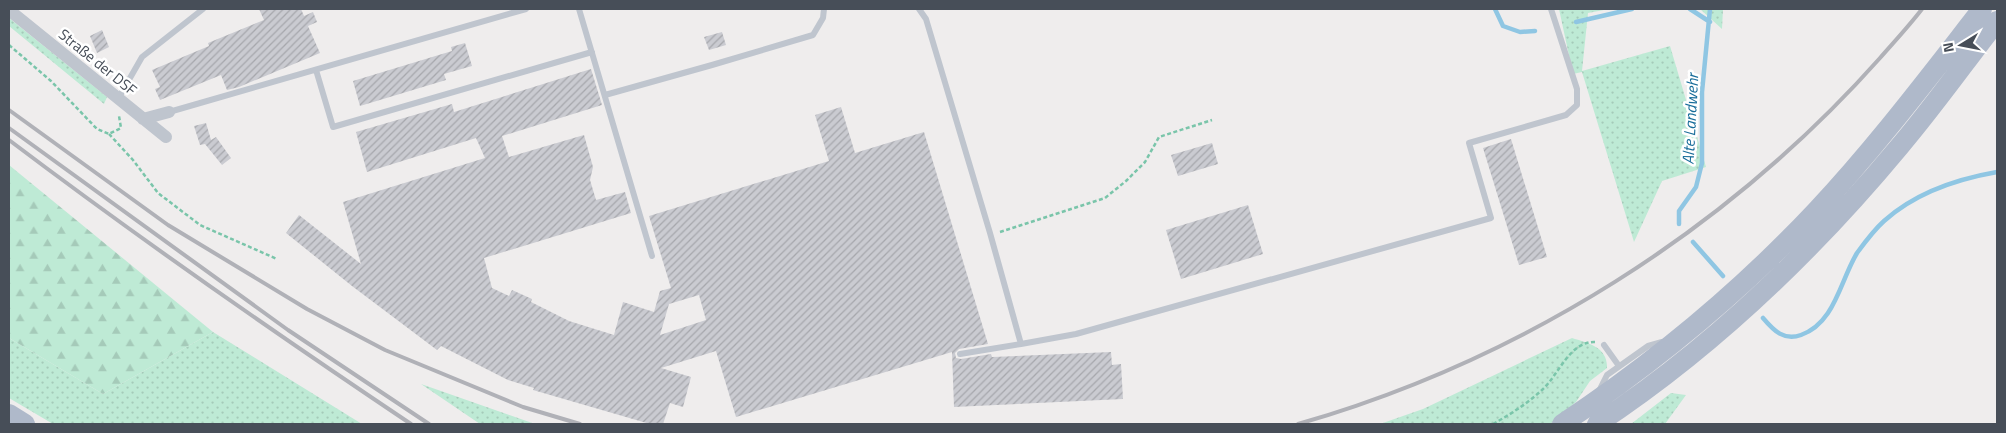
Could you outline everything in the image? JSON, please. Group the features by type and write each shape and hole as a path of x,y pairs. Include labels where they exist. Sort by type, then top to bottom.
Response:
{"main road":[{"path":"1562,424 1592,404 1680,338 1756,272 1823,204 1885,132 1982,9"},
{"path":"1597,424 1692,354 1791,266 1900,145 1997,20"},
{"path":"9,414 25,424"}],"street":[{"name":"Straße der DSF","path":"9,10 166,137"},
{"path":"143,120 169,112"}],"lane":[{"path":"118,100 142,57 203,9"},
{"path":"169,112 526,9"},
{"path":"579,9 652,256"},
{"path":"605,95 813,35 823,18 824,9"},
{"path":"919,9 926,20 1021,344"},
{"path":"960,354 1076,334 1491,218 1469,143 1566,115 1577,105 1577,89 1551,9"},
{"path":"316,70 333,127 592,52"},
{"path":"1592,404 1607,375 1619,366 1648,346 1680,338"},
{"path":"1604,345 1619,366"}],"path":[{"path":"9,45 51,81 97,129 109,134 133,160 158,193 200,225 277,259"},
{"path":"109,134 121,128 118,100"},
{"path":"990,235 1105,198 1145,162 1159,138 1212,120"},
{"path":"1493,424 1514,413 1545,388 1576,348 1588,342 1604,345"}],"green space":[{"path":"1559,9 1609,9 1588,13 1582,71 1670,46 1706,167 1662,181 1634,242 1582,72 1573,74"},
{"path":"1700,9 1723,9 1722,29"},
{"path":"9,18 107,97 104,104 9,26"},
{"path":"9,165 213,332 103,394 9,338"},
{"path":"213,332 362,424 53,424 9,398 9,338 103,394"},
{"path":"1572,338 1590,344 1601,351 1607,368 1590,381 1576,402 1550,424 1380,424 1423,409"},
{"path":"421,384 535,424 480,424"},
{"path":"1671,393 1686,395 1665,424 1631,424"}],"building":[{"path":"259,9 301,9 304,16 313,12 317,22 308,26 320,53 239,87 227,90 221,75 160,100 155,89 160,87 152,70 209,46 208,43 264,20"},
{"path":"102,30 109,47 97,53 90,36"},
{"path":"722,32 726,45 709,50 704,37"},
{"path":"465,43 472,66 444,74 446,80 360,106 353,81 452,51 451,47"},
{"path":"591,69 602,105 502,136 509,157 584,135 593,167 590,180 596,200 625,192 631,213 484,258 492,288 509,296 512,290 532,299 531,302 569,321 614,335 623,302 654,312 660,291 671,288 649,216 829,161 815,115 841,107 855,153 924,132 988,344 959,349 955,353 956,358 961,359 991,354 992,357 1111,352 1112,365 1121,364 1123,399 954,407 952,352 736,417 716,351 661,368 691,377 683,407 670,403 663,424 650,424 533,390 534,388 508,380 441,346 437,350 286,233 299,215 361,264 343,202 485,158 476,138 367,172 356,132 452,104 454,112","holes":["699,295 706,320 660,335 669,304"]},
{"path":"206,123 211,140 216,137 231,158 222,165 205,144 200,145 194,126"},
{"path":"1511,139 1547,257 1519,265 1483,148"},
{"path":"1212,143 1218,164 1178,176 1171,155"},
{"path":"1248,205 1263,254 1181,279 1166,230"}],"waterway":[{"path":"1495,9 1503,26 1520,32 1535,31"},
{"path":"1576,22 1632,9"},
{"path":"1690,9 1710,22"},
{"name":"Alte Landwehr","path":"1679,224 1679,211 1696,187 1702,163 1702,92 1710,9"},
{"name":"Alte Landwehr","path":"1763,318 1775,331 1784,336 1795,337 1812,329 1822,321 1829,311 1857,253 1884,221 1896,211 1923,195 1952,183 1997,172"},
{"name":"Alte Landwehr","path":"1693,242 1723,276"}],"railway":[{"path":"1298,424 1381,397 1461,364 1540,326 1615,282 1687,233 1755,179 1820,121 1880,58 1922,9"},
{"path":"9,110 168,225 307,309 385,350 523,407 580,424"},
{"path":"9,128 288,330 429,424"},
{"path":"9,140 208,285 411,424"}]}
